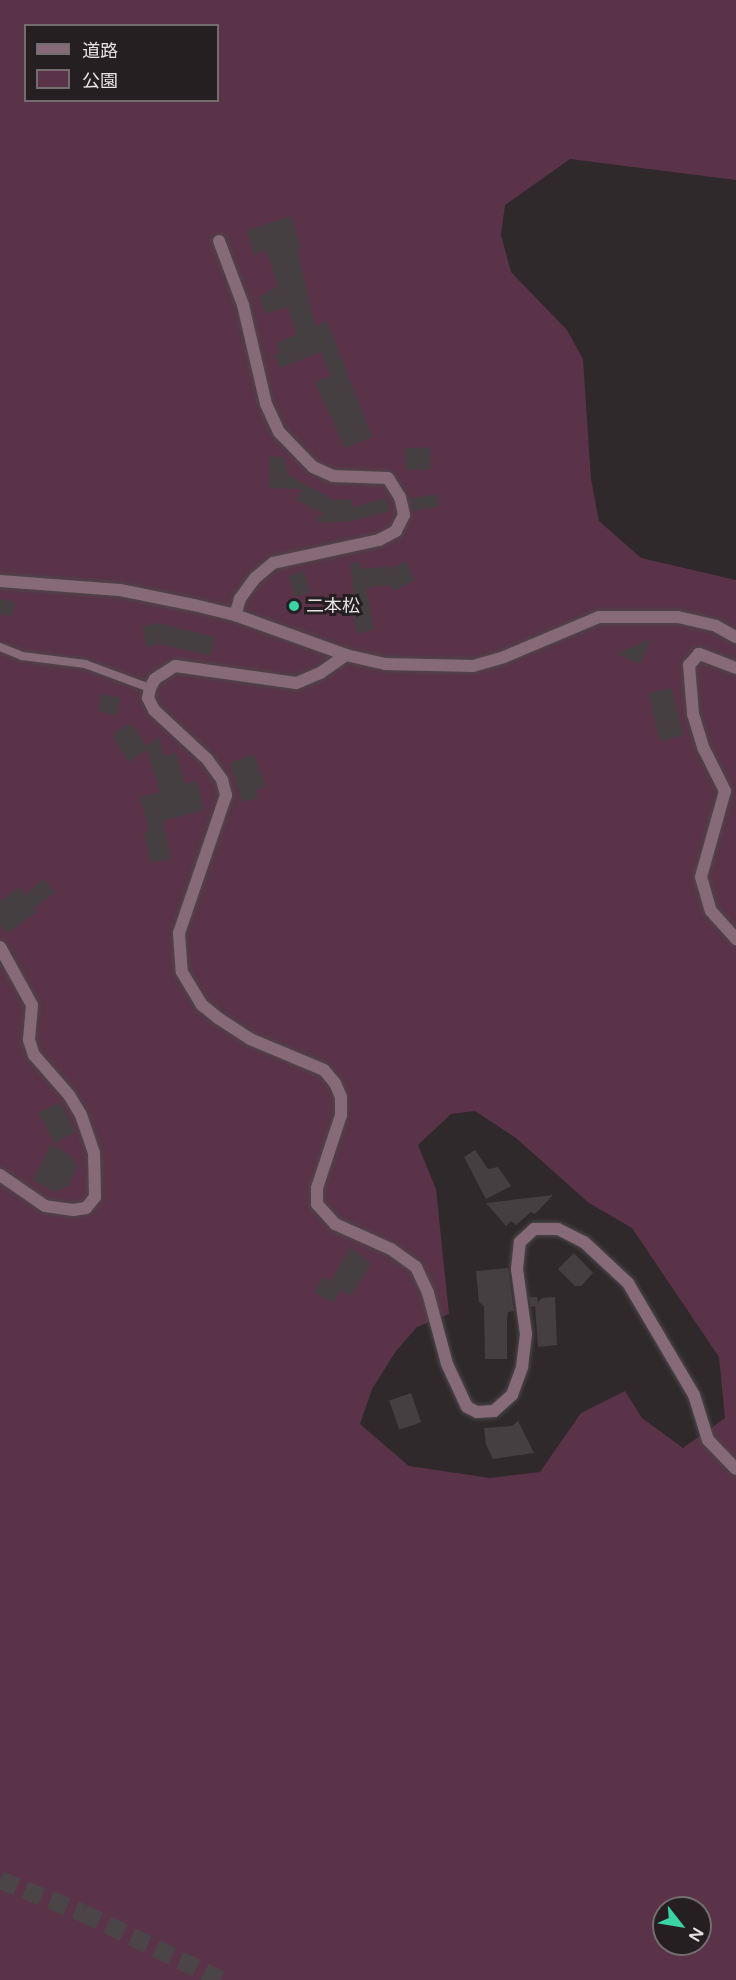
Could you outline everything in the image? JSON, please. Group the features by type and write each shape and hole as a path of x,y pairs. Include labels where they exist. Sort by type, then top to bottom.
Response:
{"street":[{"path":"219,241 243,305 266,404 279,432 313,467 333,476 388,478 400,497 404,515 396,531 379,540 273,563 255,578 235,615"},
{"path":"0,581 120,590 235,615 346,655 385,663 473,666 504,657 599,617 641,614 678,617 716,627 736,637"},
{"path":"736,668 699,654 689,665 693,714 704,749 725,791 701,877 711,912 736,939"},
{"path":"346,655 320,673 296,683 183,666 169,668 150,688 148,698 154,710 207,759 222,780 226,795 179,933 182,972 202,1005 218,1018 250,1039 324,1070 335,1083 341,1097 341,1114 316,1188 317,1204 335,1224 392,1249 416,1267 461,1400 477,1412 488,1413 501,1408 512,1395 522,1367 526,1334 517,1269 520,1242 534,1229 558,1229 584,1242 628,1283 694,1395 708,1440 736,1469"},
{"path":"0,947 32,1005 29,1040 34,1055 69,1095 81,1115 94,1153 95,1197 86,1208 73,1210 45,1206 0,1175"}],"lane":[{"path":"0,647 22,656 85,664 150,688"}],"green space":[{"path":"0,0 736,0 736,180 570,159 505,205 501,235 511,272 567,330 583,359 591,479 599,521 641,558 736,580 736,1980 0,1980","holes":["475,1111 516,1138 589,1203 632,1228 719,1357 725,1418 683,1448 642,1418 625,1391 581,1413 540,1472 490,1478 409,1466 360,1424 372,1389 396,1351 417,1327 449,1314 436,1189 418,1145 451,1114"]}],"building":[{"path":"291,216 301,248 297,249 315,326 327,321 372,437 345,448 315,382 331,376 321,352 280,368 275,355 280,352 276,343 296,335 288,307 265,314 259,297 278,286 266,250 254,254 247,230"},
{"path":"430,447 431,469 406,470 405,448"},
{"path":"270,456 284,457 288,475 334,500 352,499 352,507 386,498 390,511 353,521 317,523 316,517 325,515 296,500 302,489 269,488"},
{"path":"437,494 439,507 412,511 410,498"},
{"path":"405,561 415,580 393,591 391,585 366,588 374,629 357,634 350,598 354,597 350,563 359,562 361,569 390,566 391,569"},
{"path":"304,571 310,592 295,597 289,575"},
{"path":"0,599 15,602 12,616 0,614"},
{"path":"158,623 215,637 211,656 159,644 147,647 142,627"},
{"path":"651,639 640,664 616,654"},
{"path":"672,688 683,736 660,741 649,693"},
{"path":"102,694 121,698 117,716 98,712"},
{"path":"127,725 133,725 146,746 159,737 164,756 176,752 185,784 197,781 204,810 163,821 171,859 151,863 144,832 149,831 140,797 160,792 147,750 128,762 114,739 114,733"},
{"path":"254,754 266,787 256,790 258,798 242,802 230,763"},
{"path":"44,879 55,892 34,908 37,912 7,933 0,924 0,901 20,887 25,895"},
{"path":"60,1102 75,1132 54,1143 39,1113"},
{"path":"51,1144 71,1156 77,1166 69,1185 54,1192 33,1180"},
{"path":"475,1150 488,1169 498,1167 511,1186 486,1199 464,1157"},
{"path":"553,1195 535,1214 531,1212 516,1225 511,1221 506,1226 486,1203"},
{"path":"351,1247 371,1264 351,1296 341,1290 333,1303 314,1292 323,1277 330,1281"},
{"path":"574,1253 593,1273 581,1286 575,1286 558,1269"},
{"path":"508,1268 514,1311 508,1312 507,1318 507,1359 485,1359 484,1306 479,1302 476,1271"},
{"path":"529,1297 537,1297 538,1302 542,1298 555,1297 557,1345 538,1347 535,1306 531,1307"},
{"path":"411,1393 421,1422 399,1430 389,1400"},
{"path":"518,1421 534,1453 493,1459 486,1445 484,1428 512,1426"}],"tunnel":[{"path":"0,1880 83,1913 221,1980"}],"place":[{"name":"二本松","path":"294,606"}]}
